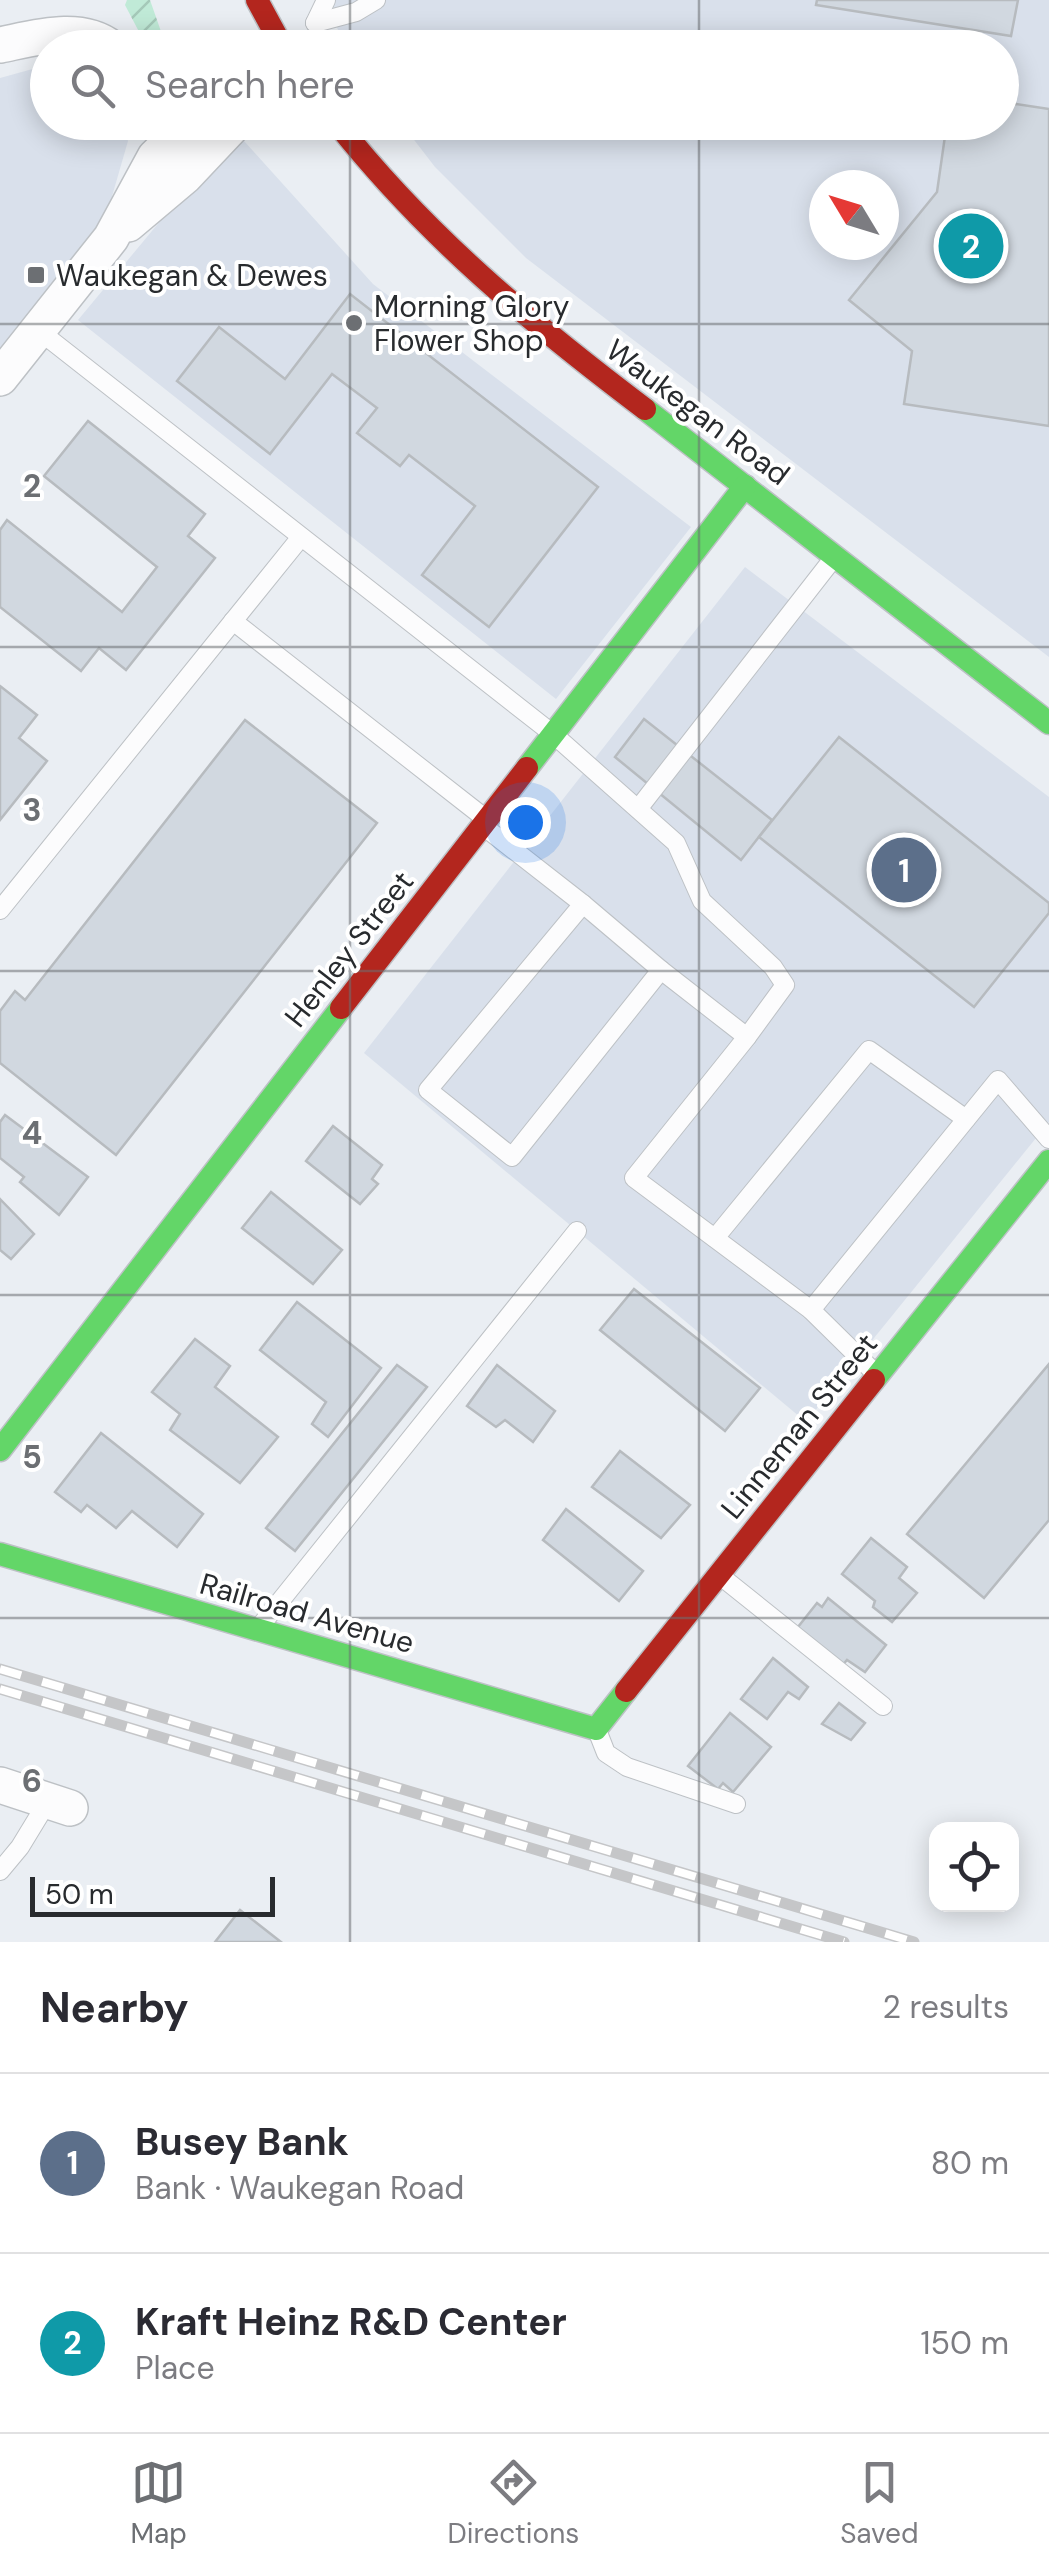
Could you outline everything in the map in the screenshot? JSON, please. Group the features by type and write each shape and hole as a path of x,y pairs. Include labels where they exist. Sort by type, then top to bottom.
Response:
{"street":[{"path":"257,0 273,30"},
{"path":"0,45 30,39"},
{"path":"112,238 153,140"},
{"path":"0,378 112,238 184,176 219,140"},
{"name":"Waukegan Road","path":"349,140 414,218 568,351 1049,723"},
{"name":"Henley Street","path":"0,1450 745,486"},
{"name":"Linneman Street","path":"596,1729 1049,1161"},
{"name":"Railroad Avenue","path":"0,1554 596,1729"},
{"path":"0,1785 59,1804"}],"lane":[{"path":"326,0 315,23 356,12 376,0"},
{"path":"38,330 553,734 676,843 702,901 773,966 785,985 634,1178 811,1310 878,1376"},
{"path":"0,910 301,537"},
{"path":"638,809 835,556"},
{"path":"233,620 747,1037"},
{"path":"583,904 428,1090 512,1157 661,970"},
{"path":"715,1238 869,1050 966,1118"},
{"path":"811,1310 998,1080 1049,1138"},
{"path":"256,1630 577,1231"},
{"path":"719,1575 883,1706"},
{"path":"596,1729 606,1752 627,1768 736,1804"},
{"path":"0,1871 59,1804"}],"shaded area":[{"path":"321,0 1049,0 1049,657 526,258 435,167 414,140 1019,140 1019,30 338,30"},
{"path":"30,70 30,140 128,141 104,224 0,352 0,78"},
{"path":"228,140 243,140 373,284 691,527 556,699 78,320"},
{"path":"745,567 1049,797 1049,1122 806,1422 364,1053"}],"green space":[{"path":"127,0 150,0 160,30 138,30 125,5"}],"building":[{"path":"817,0 1018,0 1012,30 973,30 816,5"},
{"path":"1019,105 1049,109 1049,426 904,404 912,351 849,300 882,260 899,260 899,239 937,192 944,140 1019,140"},
{"path":"350,294 598,487 489,627 422,575 475,506 409,455 400,466 357,433 377,408 332,374 270,454 177,381 219,327 285,379"},
{"path":"88,421 205,514 188,536 215,558 126,670 99,648 81,671 0,607 0,530 7,520 122,612 157,567 44,476"},
{"path":"0,686 37,715 19,738 47,761 0,820"},
{"path":"644,719 772,820 741,860 615,757"},
{"path":"245,720 377,823 116,1155 0,1063 0,1011 15,991 25,1000"},
{"path":"839,737 1049,903 1049,913 974,1007 759,837"},
{"path":"5,1115 88,1177 59,1215 20,1182 24,1177 0,1158 0,1122"},
{"path":"333,1126 382,1165 372,1179 378,1184 360,1204 306,1161"},
{"path":"271,1192 342,1250 313,1284 242,1228"},
{"path":"0,1199 34,1234 11,1259 0,1250"},
{"path":"634,1289 760,1388 725,1431 600,1330"},
{"path":"297,1302 381,1368 328,1437 312,1424 326,1402 260,1350"},
{"path":"195,1339 230,1366 215,1387 278,1437 240,1483 170,1430 180,1414 152,1392"},
{"path":"1049,1364 1049,1520 984,1598 907,1534"},
{"path":"397,1365 427,1387 295,1551 266,1528"},
{"path":"497,1365 555,1411 533,1442 505,1420 496,1427 467,1406"},
{"path":"101,1433 203,1514 177,1547 132,1511 116,1528 87,1505 81,1512 55,1492"},
{"path":"620,1451 690,1505 661,1538 592,1487"},
{"path":"566,1509 643,1571 619,1601 543,1540"},
{"path":"871,1538 907,1567 899,1578 917,1593 892,1622 873,1607 875,1601 842,1574"},
{"path":"828,1598 886,1645 865,1672 847,1660 840,1668 794,1632 817,1603 822,1607"},
{"path":"773,1658 808,1687 799,1699 788,1692 767,1719 741,1699"},
{"path":"839,1703 865,1723 851,1740 822,1724"},
{"path":"730,1713 771,1747 733,1792 723,1783 718,1789 688,1766"},
{"path":"240,1910 281,1942 215,1942"}],"railway":[{"path":"0,1669 914,1942"},
{"path":"0,1689 844,1942"}],"traffic: fast":[{"path":"645,409 1049,723"},
{"path":"527,768 745,486"},
{"path":"0,1450 341,1008"},
{"path":"874,1380 1049,1161"},
{"path":"0,1554 596,1729 626,1691"}],"traffic: jam":[{"path":"257,0 273,30"},
{"path":"351,140 406,202 481,276 645,409"},
{"path":"341,1008 527,768"},
{"path":"626,1691 874,1380"}],"place":[{"name":"Kraft Heinz R&D Center","path":"971,246"},
{"name":"Waukegan & Dewes","path":"36,275"},
{"name":"Morning Glory Flower Shop","path":"354,323"},
{"name":"Busey Bank","path":"904,870"}]}
